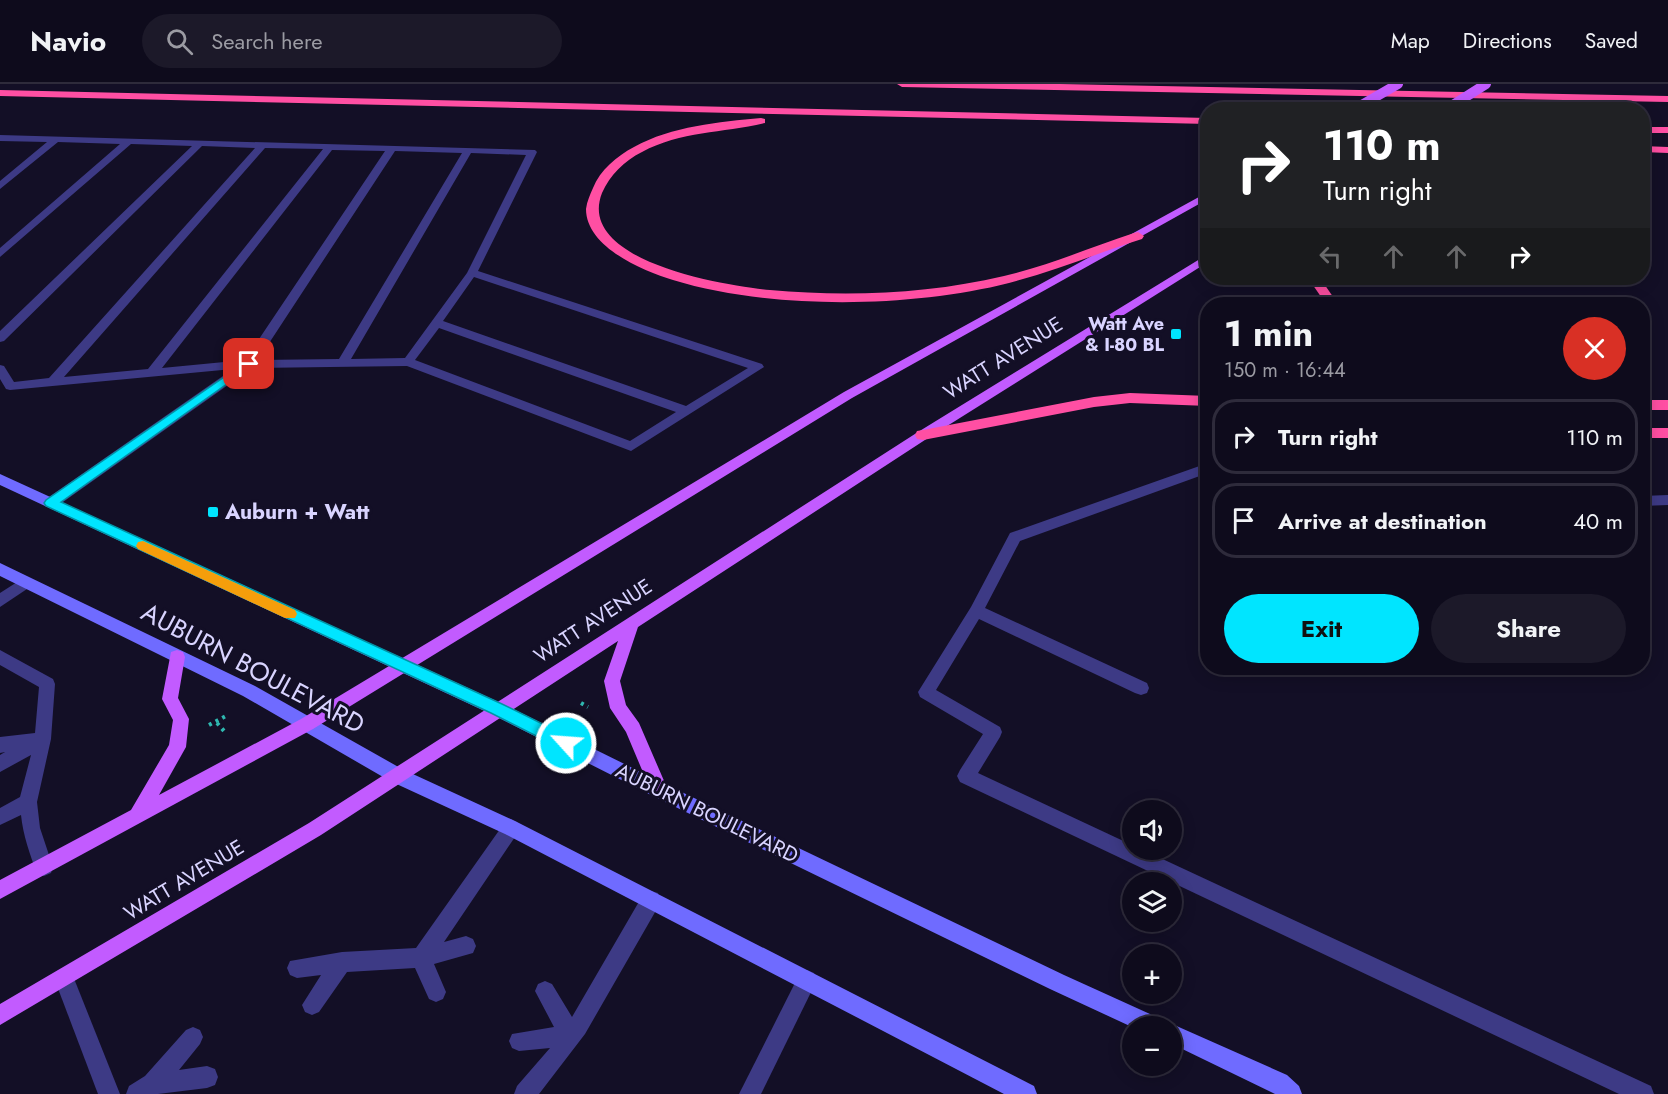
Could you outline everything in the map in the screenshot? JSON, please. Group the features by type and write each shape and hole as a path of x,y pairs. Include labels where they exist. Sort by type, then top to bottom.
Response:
{"highway":[{"path":"902,84 1668,99"},
{"path":"0,93 1200,121"},
{"path":"872,114 734,123 693,130 632,152 615,164 602,178 595,192 591,210 596,224 607,240 639,262 681,277 720,286 826,296 873,297 922,294 1005,280 1138,236"},
{"path":"1650,130 1668,130"},
{"path":"1650,149 1668,150"},
{"path":"922,435 1094,402 1130,398 1200,401"},
{"path":"1650,405 1668,405"},
{"path":"1650,433 1668,433"}],"main road":[{"path":"1367,102 1398,84"},
{"path":"1458,102 1486,84"},
{"name":"WATT AVENUE","path":"0,890 307,724 848,395 1200,200"},
{"name":"WATT AVENUE","path":"0,1015 315,829 922,435 1200,262"},
{"name":"AUBURN BOULEVARD","path":"0,479 497,709 659,790 1132,1016"},
{"name":"AUBURN BOULEVARD","path":"0,569 249,691 396,775 511,828 1026,1094"},
{"path":"633,621 612,681 618,708 633,728 659,790"},
{"path":"136,818 177,747 181,719 170,699 177,657"},
{"path":"1182,1039 1279,1083 1291,1094"}],"lane":[{"path":"0,138 532,152 472,273 408,362"},
{"path":"0,186 56,139"},
{"path":"0,254 129,141"},
{"path":"0,338 200,143"},
{"path":"53,382 262,145"},
{"path":"152,373 330,147"},
{"path":"51,503 249,364 392,148"},
{"path":"343,362 468,150"},
{"path":"0,369 10,386 249,364 408,362 631,446 758,367 472,273"},
{"path":"437,322 687,411"},
{"path":"1200,471 1015,537 976,611 926,692 994,732 966,776 1643,1094"},
{"path":"1650,501 1668,500"},
{"path":"0,601 25,583"},
{"path":"976,611 1141,688"},
{"path":"0,657 47,684 42,740 28,802 31,828 44,867"},
{"path":"0,745 42,740"},
{"path":"0,764 42,740"},
{"path":"0,817 28,802"},
{"path":"422,958 511,828"},
{"path":"525,1094 540,1079 571,1035 651,900"},
{"path":"297,968 342,962 422,958 466,946"},
{"path":"422,958 436,992"},
{"path":"312,1005 342,962"},
{"path":"64,978 109,1094"},
{"path":"750,1094 807,980"},
{"path":"545,991 571,1035"},
{"path":"519,1041 571,1035"},
{"path":"145,1089 193,1037"},
{"path":"145,1089 207,1077"}],"path":[{"path":"224,731 217,723 226,716"}],"slow traffic":[{"path":"143,546 290,614"}],"place":[{"name":"Watt Ave & I-80 BL","path":"1176,334"},
{"name":"Auburn + Watt","path":"213,512"}],"route":[{"path":"249,364 51,503 566,743"}]}
